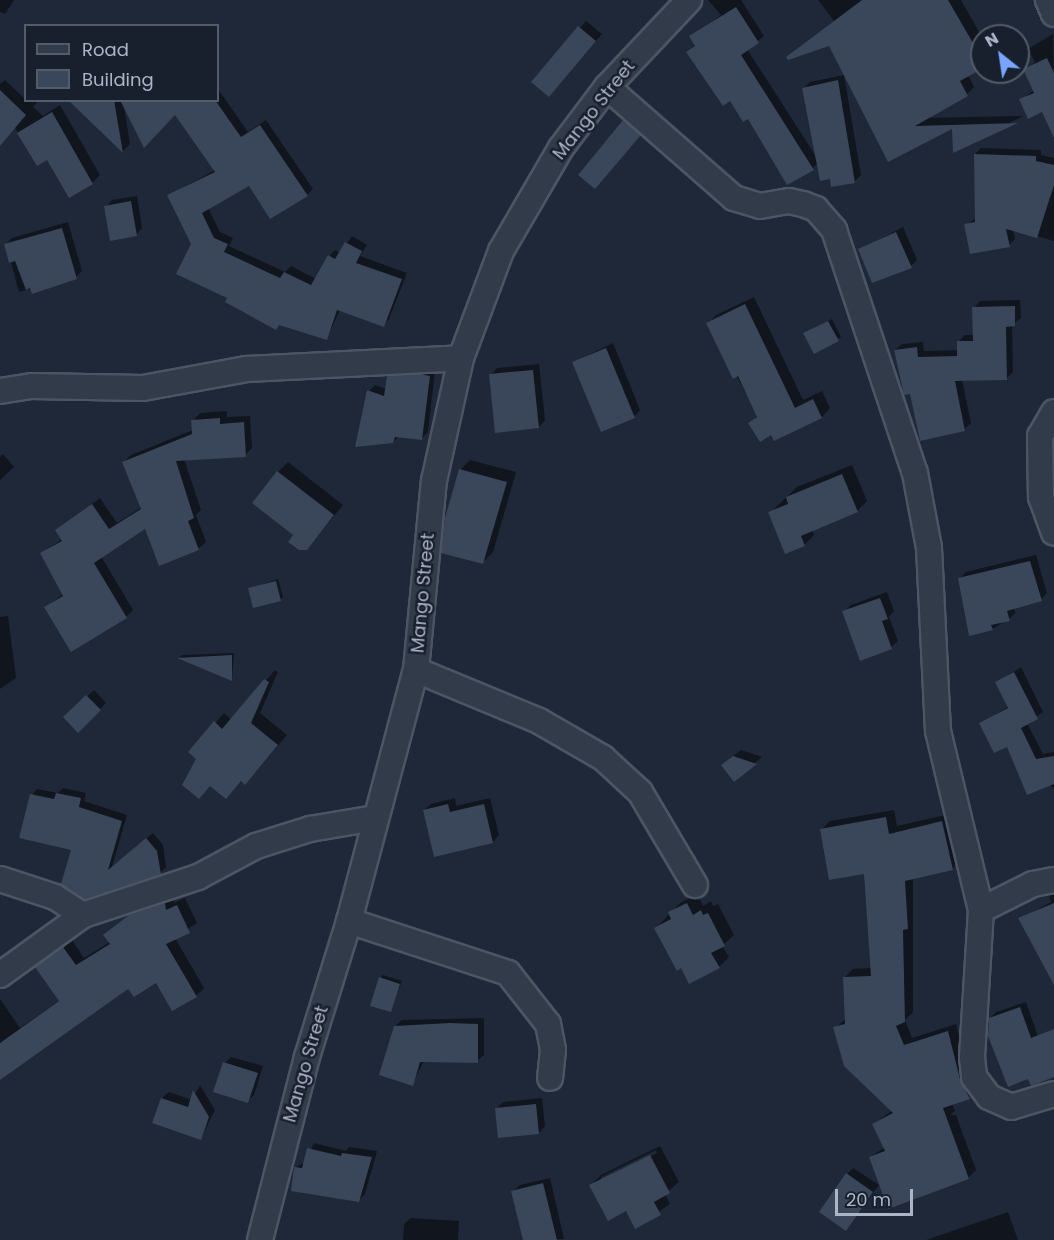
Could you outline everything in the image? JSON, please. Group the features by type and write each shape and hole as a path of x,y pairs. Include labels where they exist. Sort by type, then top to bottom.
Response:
{"street":[{"name":"Mango Street","path":"260,1240 307,1057 349,921 416,670 434,481 461,358 501,251 561,148 607,87 689,0"},
{"path":"1048,0 1054,14"},
{"path":"607,87 734,198 760,206 789,201 803,204 816,209 834,230 915,473 929,548 939,731 981,910 972,1057 974,1077 989,1097 1011,1107 1054,1094"},
{"path":"0,391 32,386 143,388 248,369 461,358"},
{"path":"1054,412 1040,436 1041,496 1054,533"},
{"path":"416,670 539,721 603,758 640,792 695,885"},
{"path":"0,975 83,915 198,877 256,846 310,829 375,818"},
{"path":"0,879 55,897 83,915"},
{"path":"981,910 1033,884 1054,880"},
{"path":"349,921 508,974 526,992 548,1024 554,1050 550,1078"}],"building":[{"path":"862,0 948,0 970,38 970,76 960,81 968,96 915,126 1018,123 953,153 952,129 888,162 829,46 788,60 786,57"},
{"path":"736,7 759,43 741,55 814,170 787,185 748,119 743,122 730,101 723,106 686,52 695,46 689,36"},
{"path":"578,26 596,41 549,97 531,82"},
{"path":"1047,58 1054,73 1054,138 1042,112 1028,119 1019,99 1034,93 1030,84 1030,66"},
{"path":"838,80 855,183 831,187 830,179 820,181 802,88"},
{"path":"0,90 26,115 0,146"},
{"path":"70,102 114,102 123,153"},
{"path":"121,102 216,102 241,137 260,125 308,196 270,219 249,186 202,213 214,238 228,244 224,252 280,278 284,272 311,285 328,255 335,259 345,242 362,251 356,263 402,279 384,327 337,310 327,340 279,325 276,330 225,302 227,298 176,274 191,244 167,195 215,172 175,115 144,148"},
{"path":"52,112 93,184 69,198 47,160 37,166 17,133"},
{"path":"623,120 641,135 595,189 578,175"},
{"path":"974,154 1036,156 1036,161 1054,165 1054,185 1037,238 1006,229 1010,247 970,254 964,224 975,222"},
{"path":"131,201 137,236 110,241 104,206"},
{"path":"62,228 77,279 32,294 30,288 26,290 15,261 9,263 4,244"},
{"path":"896,232 912,268 872,283 858,249"},
{"path":"745,304 795,408 813,399 822,418 774,441 771,435 760,442 748,423 757,417 738,376 733,379 706,323"},
{"path":"1015,306 1015,326 1006,327 1007,380 955,381 965,431 920,441 910,394 904,395 894,350 917,347 918,357 957,356 957,341 973,341 972,307"},
{"path":"828,321 839,341 814,354 803,333"},
{"path":"606,348 635,418 601,432 572,362"},
{"path":"533,370 539,428 495,433 489,374"},
{"path":"419,374 430,376 422,440 395,437 393,443 355,447 367,390 384,396 387,376"},
{"path":"220,418 220,424 244,422 246,457 176,461 194,518 188,521 199,550 159,566 145,529 94,563 127,618 71,652 44,607 63,596 40,553 62,541 55,530 92,504 109,529 141,509 122,462 192,434 191,420"},
{"path":"459,469 507,482 483,564 441,553 445,518"},
{"path":"277,471 334,515 307,550 299,550 288,542 293,535 252,503"},
{"path":"842,474 858,512 801,536 805,546 785,554 768,512 788,504 786,497"},
{"path":"1030,561 1042,601 1007,611 1010,621 991,625 993,630 969,636 958,578"},
{"path":"276,581 281,601 253,608 248,588"},
{"path":"880,598 888,619 882,621 892,649 860,661 842,611"},
{"path":"232,655 232,681 177,658"},
{"path":"1014,672 1038,719 1021,728 1036,759 1054,756 1054,784 1027,795 1007,747 994,753 979,723 1008,708 995,682"},
{"path":"264,679 269,682 251,723 278,745 245,785 241,781 226,799 210,786 199,799 182,785 196,759 188,752 214,721 222,729"},
{"path":"86,695 101,710 78,733 63,717"},
{"path":"733,756 757,764 734,782 721,765"},
{"path":"56,793 81,798 79,807 122,821 108,870 146,838 157,851 161,874 85,899 61,884 71,850 19,838 30,794 54,799"},
{"path":"448,804 450,812 484,804 493,843 434,857 423,810"},
{"path":"886,817 889,834 942,821 953,870 905,881 908,929 903,930 905,1022 896,1026 904,1045 948,1031 960,1079 970,1099 943,1108 969,1179 888,1209 869,1157 885,1151 872,1124 893,1113 844,1066 833,1027 845,1024 843,977 871,976 864,874 829,880 820,829"},
{"path":"165,903 166,910 177,905 190,933 166,944 197,997 172,1011 156,983 134,997 128,989 0,1080 0,1043 59,1001 35,967 63,947 76,965 110,944 103,935 129,915"},
{"path":"687,903 693,915 701,910 703,915 708,913 725,946 711,953 720,968 689,984 681,968 677,971 654,928 671,919 668,912"},
{"path":"1054,903 1054,985 1018,918"},
{"path":"379,977 400,984 391,1012 370,1006"},
{"path":"1020,1007 1031,1038 1054,1029 1054,1077 1031,1086 1028,1079 1008,1087 988,1036 989,1018"},
{"path":"478,1024 478,1063 420,1062 413,1086 379,1075 394,1026"},
{"path":"223,1062 258,1073 248,1103 213,1092"},
{"path":"193,1090 209,1117 201,1140 152,1123 161,1098 188,1107"},
{"path":"536,1104 539,1134 498,1138 495,1108"},
{"path":"307,1148 341,1156 342,1153 372,1157 359,1202 291,1191 294,1167 302,1168"},
{"path":"650,1155 670,1193 654,1202 661,1215 635,1229 626,1211 608,1221 589,1185"},
{"path":"846,1173 873,1192 846,1231 819,1212"},
{"path":"543,1183 557,1240 523,1240 511,1191"}]}
